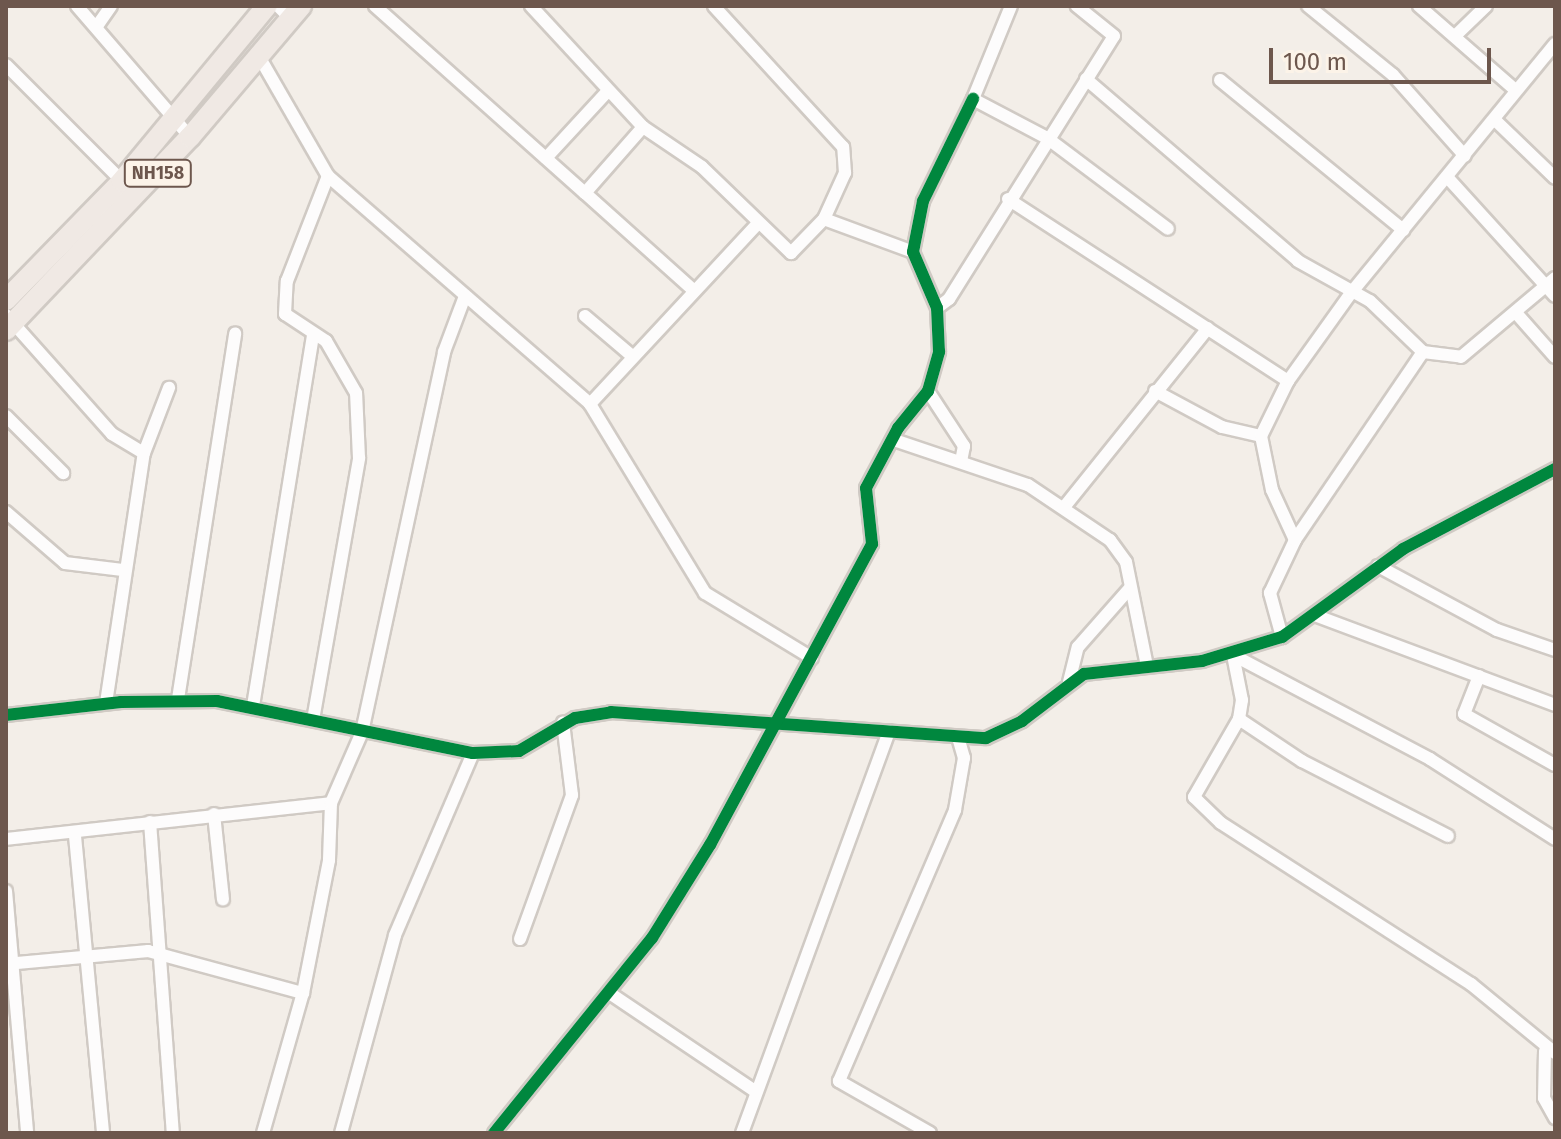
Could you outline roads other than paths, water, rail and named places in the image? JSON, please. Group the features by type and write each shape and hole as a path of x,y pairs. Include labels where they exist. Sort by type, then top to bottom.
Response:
{"highway":[{"path":"6,300 130,188 175,119 267,6"},
{"name":"NH158","path":"9,323 130,188 190,137 290,10"}],"street":[{"path":"77,6 190,137"},
{"path":"97,26 111,6"},
{"path":"375,6 693,290"},
{"path":"531,6 607,92 643,127 702,167 757,224 791,253 824,219 845,173 843,147 714,6"},
{"path":"494,1133 611,994 710,845 872,544 866,488 928,391 939,352 937,308 913,252 923,201 973,99 1011,6"},
{"path":"937,308 949,299 1008,199 1114,36 1077,6"},
{"path":"1308,6 1393,75 1465,156"},
{"path":"1419,6 1514,89"},
{"path":"1455,36 1486,6"},
{"path":"1295,540 1272,490 1261,436 1288,381 1351,293 1495,120 1514,89 1555,44"},
{"path":"257,53 328,176 590,404 705,593 812,658"},
{"path":"6,65 130,188"},
{"path":"1086,79 1298,261 1370,301 1423,352 1461,357 1517,314 1550,282"},
{"path":"1220,80 1403,230"},
{"path":"546,158 607,92"},
{"path":"973,99 1047,138 1168,229"},
{"path":"1495,120 1555,178"},
{"path":"585,193 643,127"},
{"path":"313,720 359,458 356,393 326,341 313,336 285,314 287,281 328,176"},
{"path":"1448,178 1550,282 1555,296"},
{"path":"1008,199 1288,381"},
{"path":"824,219 868,241 913,252"},
{"path":"590,404 631,355 682,309 693,290 757,224"},
{"path":"263,1133 303,993 329,860 331,803 362,732 444,352 465,296"},
{"path":"1517,314 1555,357"},
{"path":"585,316 631,355"},
{"path":"9,323 112,434 144,453"},
{"path":"1065,506 1208,328"},
{"path":"178,699 235,333"},
{"path":"253,706 313,336"},
{"path":"1282,637 1270,593 1295,540 1423,352"},
{"path":"106,703 123,570 144,453 169,388"},
{"path":"928,391 964,446 961,462"},
{"path":"1155,391 1222,427 1261,436"},
{"path":"6,416 63,473"},
{"path":"894,440 961,462 1065,506 1110,540 1126,562 1147,666"},
{"path":"6,715 106,703 178,699 253,706 362,732 473,753 531,747 563,723 634,712 889,731 959,740 1003,732 1069,682 1106,669 1233,655 1282,637 1317,616 1378,566 1555,469"},
{"path":"6,512 65,563 123,570"},
{"path":"1378,566 1497,630 1555,650"},
{"path":"1069,682 1078,647 1130,588"},
{"path":"1317,616 1555,705"},
{"path":"1233,655 1242,700 1239,719 1194,797 1221,823 1471,984 1550,1052 1544,1098 1555,1118"},
{"path":"1233,655 1430,759 1555,839"},
{"path":"1479,676 1464,714 1555,765"},
{"path":"1239,719 1302,761 1448,836"},
{"path":"520,939 572,795 563,723"},
{"path":"742,1133 889,731"},
{"path":"930,1133 839,1081 955,810 964,758 959,740"},
{"path":"341,1133 395,935 473,753"},
{"path":"6,839 75,836 150,822 331,803"},
{"path":"214,814 223,900"},
{"path":"150,822 163,955 173,1133"},
{"path":"75,836 103,1133"},
{"path":"6,891 9,964 27,1133"},
{"path":"9,964 88,954 163,955 303,993"},
{"path":"611,994 755,1091"}]}
